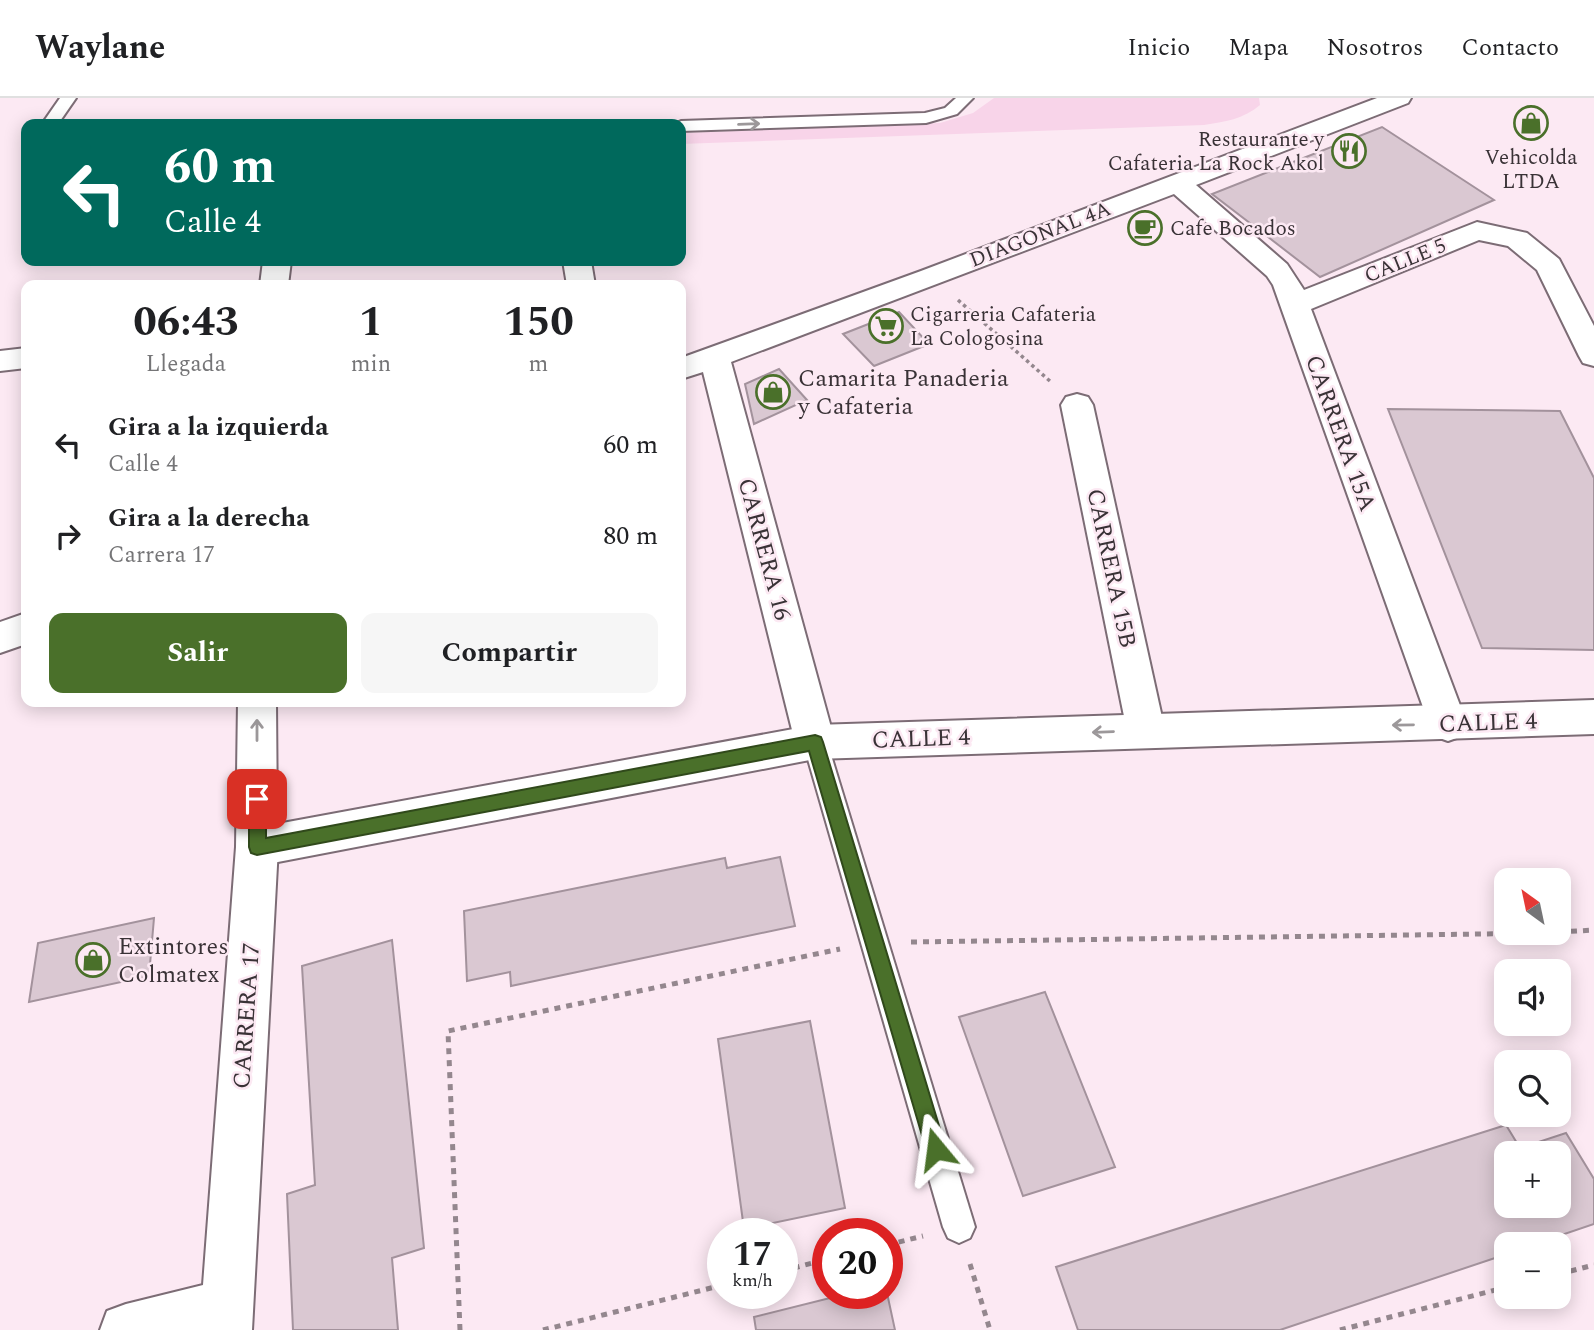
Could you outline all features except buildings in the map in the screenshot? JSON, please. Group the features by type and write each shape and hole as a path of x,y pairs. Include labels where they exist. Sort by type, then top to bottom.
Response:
{"street":[{"name":"DIAGONAL 4A","path":"686,367 931,277 1399,98"},
{"name":"CARRERA 15A","path":"1176,182 1277,270 1287,284 1448,724"},
{"name":"CALLE 5","path":"1296,304 1477,231 1517,239 1549,265 1594,356"},
{"name":"CARRERA 16","path":"714,356 815,742"},
{"path":"0,361 21,359"},
{"name":"CARRERA 15B","path":"1077,405 1146,731"},
{"path":"0,638 21,630"},
{"name":"CARRERA 17","path":"226,1318 257,847 257,707"},
{"name":"CALLE 4","path":"257,847 815,742 1448,724 1594,717"},
{"path":"126,1330 226,1318"}],"lane":[{"path":"53,119 68,98"},
{"path":"686,126 926,118 951,111 965,98"},
{"path":"815,742 959,1227"}],"path":[{"path":"931,277 1077,405"},
{"path":"1572,931 1594,930"},
{"path":"959,1227 990,1330"},
{"path":"1571,1271 1594,1265"},
{"path":"542,1330 707,1289"},
{"path":"1340,1330 1494,1290"}],"shaded area":[{"path":"994,98 1259,98 1260,105 1241,117 1204,125 686,144 686,133 940,123 973,113"}],"place":[{"name":"Vehicolda LTDA","path":"1531,123"},
{"name":"Restaurante y Cafateria La Rock Akol","path":"1349,151"},
{"name":"Cafe Bocados","path":"1145,228"},
{"name":"Cigarreria Cafateria La Cologosina","path":"886,326"},
{"name":"Camarita Panaderia y Cafateria","path":"773,392"},
{"name":"Extintores Colmatex","path":"93,960"}],"route":[{"path":"257,799 257,847 815,742 936,1149"}]}
